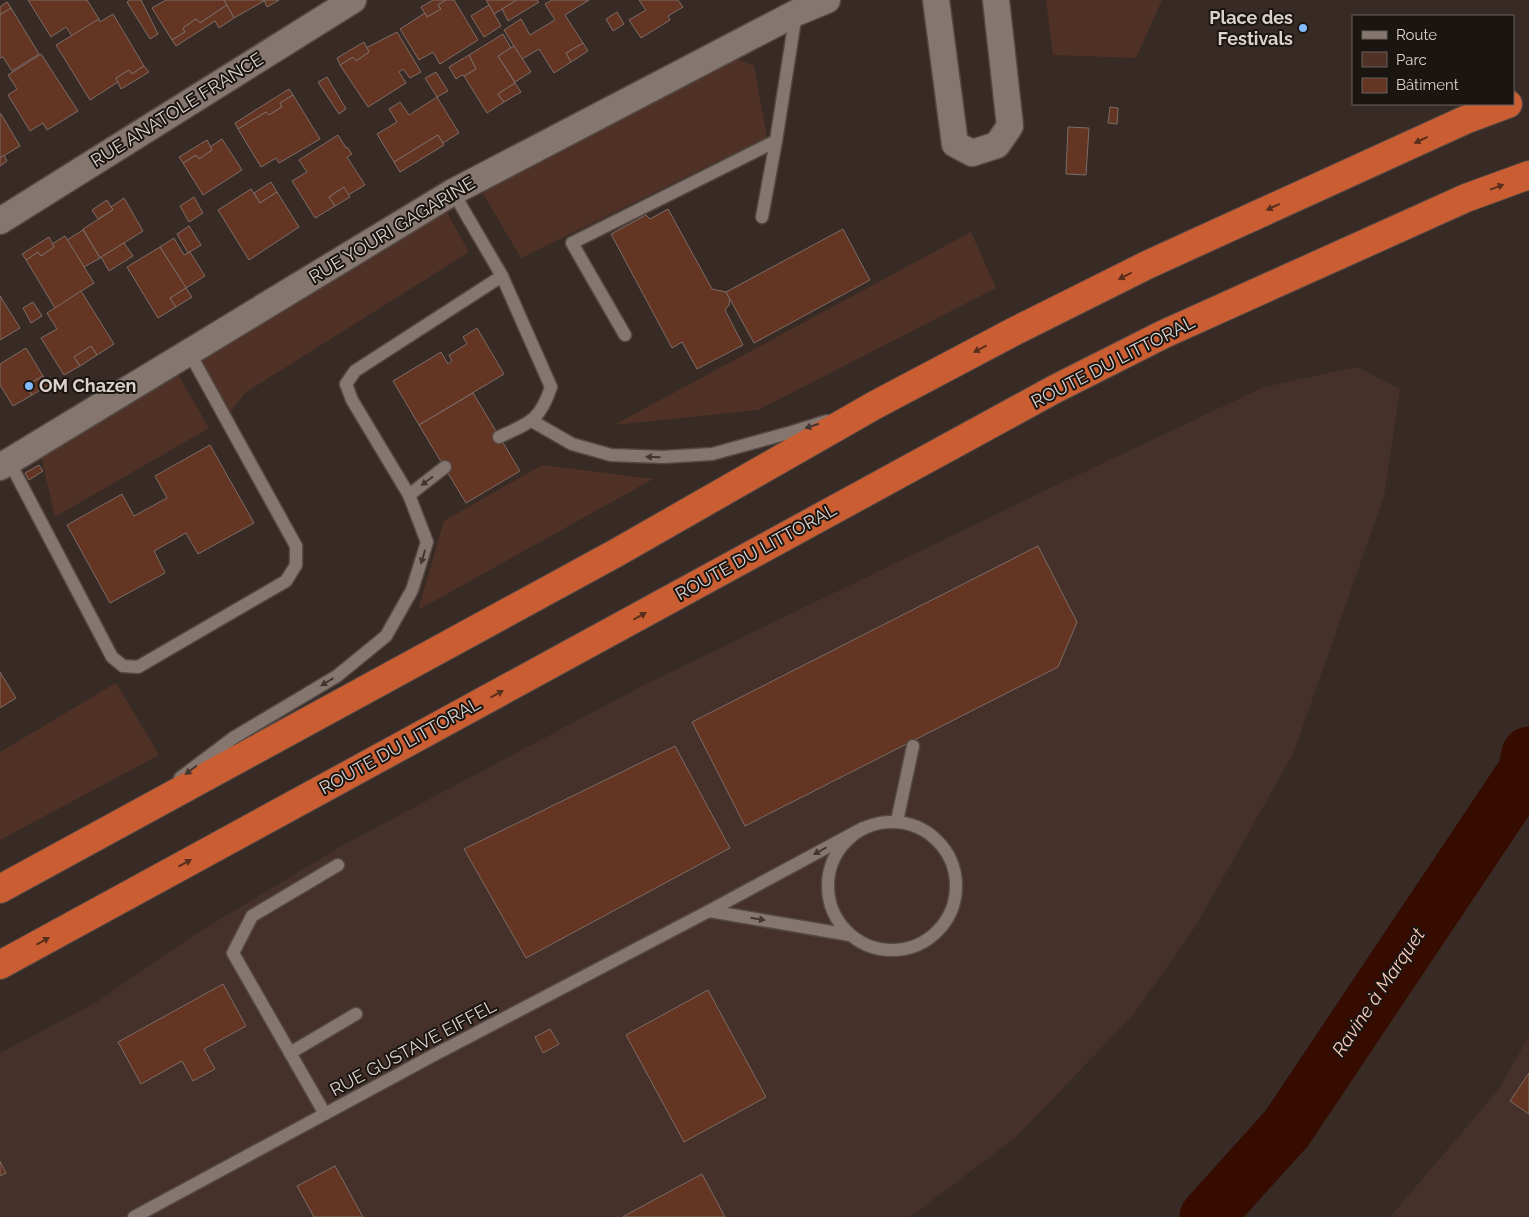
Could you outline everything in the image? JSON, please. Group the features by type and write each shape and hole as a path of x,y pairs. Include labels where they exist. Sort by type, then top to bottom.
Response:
{"highway":[{"path":"1514,102 1529,96"},
{"path":"0,889 348,698 422,660 616,553 875,405 1015,331 1147,265 1465,120 1505,105"},
{"name":"ROUTE DU LITTORAL","path":"0,965 1055,390 1164,334 1466,198 1529,175"}],"street":[{"name":"RUE ANATOLE FRANCE","path":"0,221 353,0"},
{"name":"RUE YOURI GAGARINE","path":"5,464 453,192 796,6 827,0"},
{"path":"936,0 955,144 972,153 997,145 1010,126 996,0"}],"lane":[{"path":"762,217 776,141 796,6"},
{"path":"624,335 572,244 776,141"},
{"path":"453,192 502,276 550,387 545,405 532,421 500,438"},
{"path":"110,830 233,738 337,676 386,636 412,590 427,542 408,495 352,400 346,384 355,371 502,276"},
{"path":"5,464 112,657 124,666 138,667 286,581 296,565 296,546 189,352"},
{"path":"532,421 572,444 603,453 663,457 712,454 792,432 875,405"},
{"path":"408,495 445,467"},
{"path":"897,821 913,746"},
{"name":"RUE GUSTAVE EIFFEL","path":"134,1217 434,1055 710,912 863,828 879,822 897,821 918,827 936,839 949,857 956,878 955,900 946,920 932,937 912,947 890,951 868,946 850,934 836,918 828,899 828,878 834,857 846,840 863,828"},
{"path":"325,1114 233,953 252,916 338,865"},
{"name":"RUE GUSTAVE EIFFEL","path":"710,912 850,934"},
{"path":"290,1053 356,1014"}],"shaded area":[{"path":"1357,367 1400,389 1384,496 1293,754 1195,927 1133,1015 1015,1138 910,1217 0,1217 0,1053 95,1003 194,935 345,844 644,685 1042,492 1264,387"},
{"path":"1529,1036 1529,1217 1390,1217 1499,1089"}],"green space":[{"path":"1046,0 1162,0 1136,58 1053,55"},
{"path":"732,57 754,66 767,137 521,258 482,192"},
{"path":"446,211 469,252 245,393 228,415 196,355"},
{"path":"971,232 996,288 758,410 614,425"},
{"path":"174,368 209,428 55,517 40,452"},
{"path":"542,465 653,479 418,610 444,521"},
{"path":"116,683 159,755 0,840 0,752"}],"building":[{"path":"28,0 87,0 99,19 72,36 66,27 51,37"},
{"path":"130,0 141,0 158,34 150,39 127,2"},
{"path":"166,0 224,0 227,5 200,23 196,19 183,28 185,32 172,40 152,8"},
{"path":"224,0 264,0 264,1 234,18"},
{"path":"264,0 279,0 267,7"},
{"path":"433,0 446,0 438,5 441,9 427,17 421,7"},
{"path":"446,0 454,0 478,40 440,64 433,52 419,60 400,29 425,13 427,17 441,9 438,5"},
{"path":"486,0 517,0 494,14"},
{"path":"517,0 537,0 539,2 508,21 502,9"},
{"path":"552,0 589,0 565,15 583,43 566,53 571,62 554,73 539,49 522,59 504,30 521,19 530,35 555,20 545,4"},
{"path":"639,0 678,0 683,7 668,16 670,20 641,38 629,20 646,10"},
{"path":"7,2 11,8 0,15 0,7"},
{"path":"227,5 234,18 219,28 215,21 176,46 172,40 185,32 183,28 196,19 200,23"},
{"path":"489,5 501,26 484,37 471,16"},
{"path":"11,8 39,54 12,71 3,57 0,58 0,15"},
{"path":"617,12 624,24 613,31 606,19"},
{"path":"113,14 144,66 132,74 129,70 116,78 118,82 90,100 56,45 99,19 100,22"},
{"path":"397,32 421,72 410,78 403,69 399,72 406,83 368,107 340,65 353,57 356,61 369,52 366,48"},
{"path":"503,34 511,48 498,56 515,83 498,94 504,102 487,113 464,76 476,69 469,55"},
{"path":"364,42 369,52 356,61 353,57 340,65 337,58"},
{"path":"583,43 588,51 571,62 566,53"},
{"path":"514,46 531,72 515,82 498,56"},
{"path":"41,54 78,111 47,130 43,123 30,131 8,95 17,89 8,75"},
{"path":"469,55 476,69 456,79 449,67"},
{"path":"144,66 149,72 121,89 116,78 129,70 132,74"},
{"path":"436,72 448,91 437,97 425,78"},
{"path":"327,77 346,109 339,114 318,82"},
{"path":"515,83 521,92 504,102 498,94"},
{"path":"289,89 293,95 280,103 282,107 269,115 266,112 238,129 235,123"},
{"path":"293,95 320,139 279,163 276,158 261,167 238,129 266,112 269,115 282,107 280,103"},
{"path":"437,97 459,133 443,143 438,135 394,162 377,134 397,122 389,109 400,102 409,115"},
{"path":"1110,107 1118,108 1117,124 1108,123"},
{"path":"0,114 20,146 0,158"},
{"path":"1068,127 1089,128 1086,175 1066,174"},
{"path":"338,135 352,154 347,157 365,185 348,195 344,187 329,197 335,206 315,218 292,181 307,172 299,160"},
{"path":"438,135 444,145 400,172 394,162"},
{"path":"222,139 242,170 203,195 183,163 196,155 199,159 212,150 210,147"},
{"path":"207,140 212,150 199,159 196,155 183,163 179,157"},
{"path":"4,155 7,161 0,166 0,158"},
{"path":"271,182 277,192 260,203 254,193"},
{"path":"344,187 350,197 335,206 329,197"},
{"path":"251,189 260,203 277,192 299,227 249,260 218,210"},
{"path":"194,197 203,213 189,222 180,206"},
{"path":"124,198 143,231 100,258 83,229 113,210 111,207"},
{"path":"107,200 113,210 98,219 92,210"},
{"path":"668,209 712,289 726,292 730,299 729,305 725,310 743,345 697,369 682,342 672,348 611,234 646,215 650,219"},
{"path":"189,226 201,245 188,253 177,234"},
{"path":"843,229 870,280 754,343 726,292"},
{"path":"83,230 100,258 84,267 67,240"},
{"path":"65,236 94,283 55,308 26,260 38,252 41,256 54,247 52,244"},
{"path":"49,237 54,247 41,256 38,252 26,260 22,254"},
{"path":"174,238 184,255 190,252 205,276 186,288 160,247"},
{"path":"124,243 133,256 109,271 101,257"},
{"path":"160,247 186,288 170,298 176,307 158,318 127,267"},
{"path":"186,288 192,297 176,307 170,298"},
{"path":"81,291 114,344 97,355 91,346 74,357 80,366 64,375 41,338 57,329 47,313"},
{"path":"0,296 20,328 0,340"},
{"path":"33,302 42,316 31,323 23,308"},
{"path":"477,328 504,374 419,425 393,381 441,352 448,364 452,361 449,355 467,344 463,337"},
{"path":"91,346 97,355 80,366 74,357"},
{"path":"26,348 43,376 26,386 32,395 13,406 0,385 0,364"},
{"path":"43,376 49,385 32,395 26,386"},
{"path":"473,393 520,471 466,503 419,425"},
{"path":"210,445 254,523 198,554 186,533 154,551 165,573 110,603 67,525 122,494 134,516 167,498 155,476"},
{"path":"39,465 43,471 29,480 25,473"},
{"path":"1038,546 1077,622 1058,667 745,826 692,722"},
{"path":"0,672 16,698 0,708"},
{"path":"675,746 730,848 526,958 464,849"},
{"path":"223,984 246,1026 204,1049 215,1069 193,1081 182,1061 141,1084 118,1042"},
{"path":"708,990 766,1097 684,1142 626,1035"},
{"path":"550,1029 559,1044 543,1053 535,1037"},
{"path":"1529,1073 1529,1114 1510,1101"},
{"path":"0,1161 6,1173 0,1176"},
{"path":"335,1166 363,1217 314,1217 297,1186"},
{"path":"702,1174 725,1217 623,1217 626,1215"}],"waterway":[{"name":"Ravine à Marquet","path":"1207,1217 1287,1128 1525,772 1529,754"}],"place":[{"name":"Place des Festivals","path":"1303,28"},
{"name":"OM Chazen","path":"29,386"}]}
